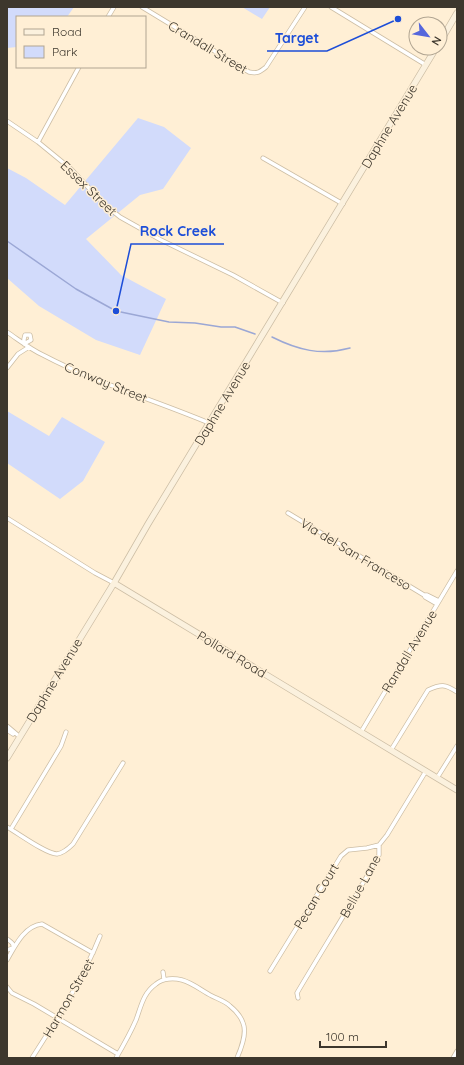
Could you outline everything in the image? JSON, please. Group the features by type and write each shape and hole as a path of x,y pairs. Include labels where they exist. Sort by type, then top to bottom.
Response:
{"street":[{"path":"109,16 114,7"},
{"name":"Crandall Street","path":"142,7 249,72 254,73 260,72 266,67 305,7"},
{"path":"331,7 426,65"},
{"path":"448,29 457,14"},
{"name":"Daphne Avenue","path":"7,758 431,56"},
{"path":"38,142 78,68"},
{"name":"Essex Street","path":"7,121 38,142 71,169 104,204 120,217 161,240 233,274 283,303"},
{"path":"263,158 342,204"},
{"name":"Conway Street","path":"7,332 29,347 74,370 209,423"},
{"path":"7,368 18,354 29,347"},
{"name":"Via del San Franceso","path":"288,513 424,595 427,595 438,603"},
{"name":"Pollard Road","path":"7,518 95,573 457,790"},
{"name":"Randall Avenue","path":"361,732 457,571"},
{"path":"391,750 428,690 438,685 446,686 457,692"},
{"path":"7,726 20,737"},
{"path":"7,730 20,737"},
{"path":"11,830 61,746 66,732"},
{"path":"437,778 457,746"},
{"path":"7,827 47,851 57,854 66,851 77,838 123,763"},
{"name":"Bellue Lane","path":"298,998 297,993 379,855 379,845 387,835 426,771"},
{"name":"Pecan Court","path":"270,972 341,856 348,850 379,845"},
{"path":"7,960 13,948 26,931 34,925 42,924 93,953"},
{"name":"Harmon Street","path":"32,1058 57,1018 93,953 100,936"},
{"path":"7,939 12,943 13,948"},
{"path":"7,950 13,948"},
{"path":"163,972 164,980"},
{"path":"116,1058 136,1020 144,998 149,990 157,983 174,978 190,983 230,1006 238,1014 244,1024 244,1028 242,1047 237,1058"},
{"path":"7,987 12,993 118,1054"},
{"path":"453,1058 457,1052"}],"green space":[{"path":"7,7 74,7 68,16 16,16 16,47 7,48"},
{"path":"242,7 270,7 262,19"},
{"path":"138,118 164,127 191,148 163,189 140,195 86,239 121,275 166,299 140,355 96,340 39,306 7,278 7,168 26,178 65,205"},
{"path":"7,411 49,436 62,417 105,442 83,481 60,499 7,463"}],"waterway":[{"path":"7,241 76,289 116,311 169,322 235,327 255,334"},
{"path":"272,337 282,342 310,350 329,351 350,348"}],"place":[{"name":"Target","path":"398,19"},
{"name":"Rock Creek","path":"116,311"}]}
